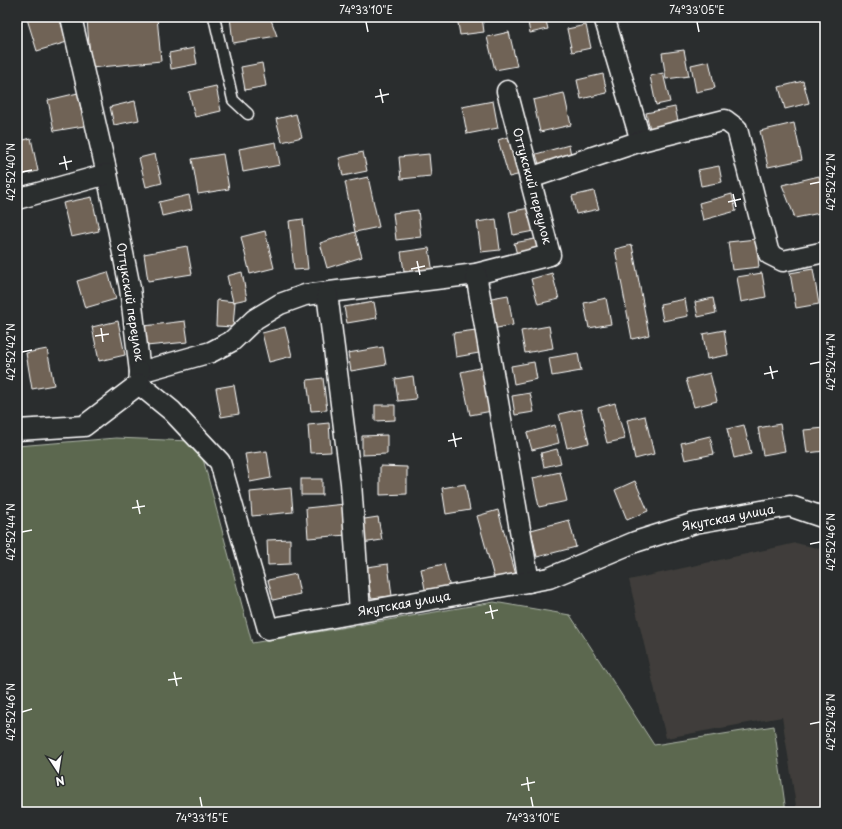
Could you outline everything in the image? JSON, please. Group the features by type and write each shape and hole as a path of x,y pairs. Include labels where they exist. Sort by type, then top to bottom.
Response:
{"street":[{"name":"Оттукский переулок","path":"71,17 108,174 130,288 140,378 211,352 232,341 255,319 280,304 305,295 476,274 550,255 507,90"},
{"path":"604,17 641,141"},
{"path":"530,178 641,141 725,120 737,129 769,254 783,261 825,252"},
{"path":"17,199 108,174"},
{"path":"476,274 530,582"},
{"path":"327,293 351,483 360,612"},
{"path":"17,430 84,426 140,378"},
{"name":"Якутская улица","path":"140,378 220,462 268,629 549,578 635,542 695,523 790,506 825,518"}],"lane":[{"path":"214,17 232,100 248,114"}],"shaded area":[{"path":"796,543 825,550 825,812 797,812 782,717 666,738 629,580"}],"green space":[{"path":"116,438 190,441 202,455 252,643 494,602 570,615 654,745 774,726 786,812 17,812 17,446"}],"building":[{"path":"33,17 59,17 67,42 37,51 27,19"},
{"path":"116,17 157,17 161,61 91,68 87,20"},
{"path":"230,17 270,17 277,36 233,43"},
{"path":"457,17 482,17 484,32 460,35"},
{"path":"527,17 545,17 548,29 530,33"},
{"path":"586,25 591,48 572,52 567,29"},
{"path":"509,32 517,66 495,70 487,37"},
{"path":"194,48 197,64 171,69 169,53"},
{"path":"684,50 689,76 666,79 662,53"},
{"path":"709,61 715,88 696,92 691,65"},
{"path":"262,63 266,86 245,90 241,67"},
{"path":"663,73 670,102 656,105 650,76"},
{"path":"603,74 607,93 581,99 577,80"},
{"path":"803,81 809,103 785,109 779,87"},
{"path":"216,86 221,111 195,117 189,92"},
{"path":"78,93 84,126 54,131 48,100"},
{"path":"564,93 571,125 540,132 533,100"},
{"path":"135,101 139,120 114,125 110,107"},
{"path":"493,101 498,128 467,134 462,107"},
{"path":"675,107 679,126 651,133 646,113"},
{"path":"296,114 302,137 282,142 276,119"},
{"path":"794,123 802,160 768,167 760,131"},
{"path":"513,135 525,173 509,177 498,140"},
{"path":"31,138 38,171 17,176 17,142"},
{"path":"276,142 280,165 243,172 239,149"},
{"path":"569,145 571,155 539,164 536,154"},
{"path":"363,152 367,171 343,176 339,158"},
{"path":"155,154 162,183 146,187 139,158"},
{"path":"223,154 229,189 198,194 192,159"},
{"path":"429,154 431,176 401,179 399,157"},
{"path":"719,166 722,182 701,186 698,170"},
{"path":"819,176 825,201 825,212 795,218 792,216 794,215 782,185"},
{"path":"368,177 379,227 355,232 345,182"},
{"path":"594,191 599,209 576,214 572,196"},
{"path":"732,194 736,211 703,220 699,203"},
{"path":"189,195 192,209 162,216 159,202"},
{"path":"92,197 99,231 71,237 63,203"},
{"path":"529,208 534,231 513,235 509,212"},
{"path":"418,210 421,237 396,240 393,213"},
{"path":"303,219 308,269 294,270 289,221"},
{"path":"496,219 500,250 481,252 477,222"},
{"path":"265,231 274,268 250,274 241,237"},
{"path":"355,232 362,257 327,268 320,243"},
{"path":"540,238 542,251 517,255 514,243"},
{"path":"756,239 759,267 732,270 728,242"},
{"path":"632,245 649,335 632,339 615,249"},
{"path":"187,246 192,274 148,281 144,254"},
{"path":"429,248 433,273 405,277 401,252"},
{"path":"813,269 819,304 796,308 790,273"},
{"path":"108,272 116,299 85,308 77,281"},
{"path":"242,272 247,299 233,302 227,276"},
{"path":"552,273 559,299 538,304 531,279"},
{"path":"762,273 766,297 741,302 737,277"},
{"path":"508,295 513,325 492,329 486,299"},
{"path":"606,298 611,324 589,328 584,303"},
{"path":"713,298 716,313 698,317 695,302"},
{"path":"685,299 688,316 663,321 660,304"},
{"path":"217,300 235,302 233,327 216,326"},
{"path":"374,302 377,318 347,323 344,307"},
{"path":"118,321 125,355 99,361 92,327"},
{"path":"185,321 188,342 146,346 144,326"},
{"path":"549,326 553,348 525,353 521,331"},
{"path":"285,327 292,356 269,362 262,333"},
{"path":"476,330 479,353 456,357 453,333"},
{"path":"724,330 728,355 707,359 703,334"},
{"path":"383,347 386,365 351,371 348,353"},
{"path":"47,349 54,385 32,389 26,353"},
{"path":"578,353 581,371 552,376 549,358"},
{"path":"534,362 537,379 514,384 511,366"},
{"path":"483,367 492,411 470,415 461,372"},
{"path":"710,373 717,401 694,407 686,379"},
{"path":"413,376 416,399 398,401 395,379"},
{"path":"323,378 327,410 311,411 307,380"},
{"path":"234,385 239,414 221,417 216,388"},
{"path":"530,393 534,412 515,415 512,396"},
{"path":"615,403 625,439 607,443 598,408"},
{"path":"375,405 395,405 395,420 375,421"},
{"path":"581,409 589,443 567,448 559,414"},
{"path":"645,416 654,454 635,459 627,420"},
{"path":"329,423 331,452 310,453 308,425"},
{"path":"780,424 785,451 763,455 758,428"},
{"path":"555,425 559,443 532,450 527,433"},
{"path":"744,425 751,454 734,458 727,429"},
{"path":"825,428 825,451 807,453 804,430"},
{"path":"387,435 387,454 362,455 362,436"},
{"path":"710,436 714,454 685,460 681,443"},
{"path":"557,449 561,463 544,467 541,453"},
{"path":"267,451 271,478 250,482 245,454"},
{"path":"380,466 407,467 407,494 380,495"},
{"path":"560,472 567,501 539,507 533,478"},
{"path":"301,479 322,479 322,495 301,495"},
{"path":"635,481 648,511 627,520 615,490"},
{"path":"465,484 470,510 446,514 442,488"},
{"path":"291,488 293,512 252,516 250,492"},
{"path":"345,504 347,535 308,538 306,508"},
{"path":"498,510 516,575 495,581 477,516"},
{"path":"378,517 382,540 362,543 358,520"},
{"path":"569,520 576,547 537,557 531,530"},
{"path":"290,539 290,564 268,565 267,540"},
{"path":"388,564 392,596 371,598 367,567"},
{"path":"444,564 450,588 426,594 421,569"},
{"path":"296,574 300,594 273,600 268,580"}]}
